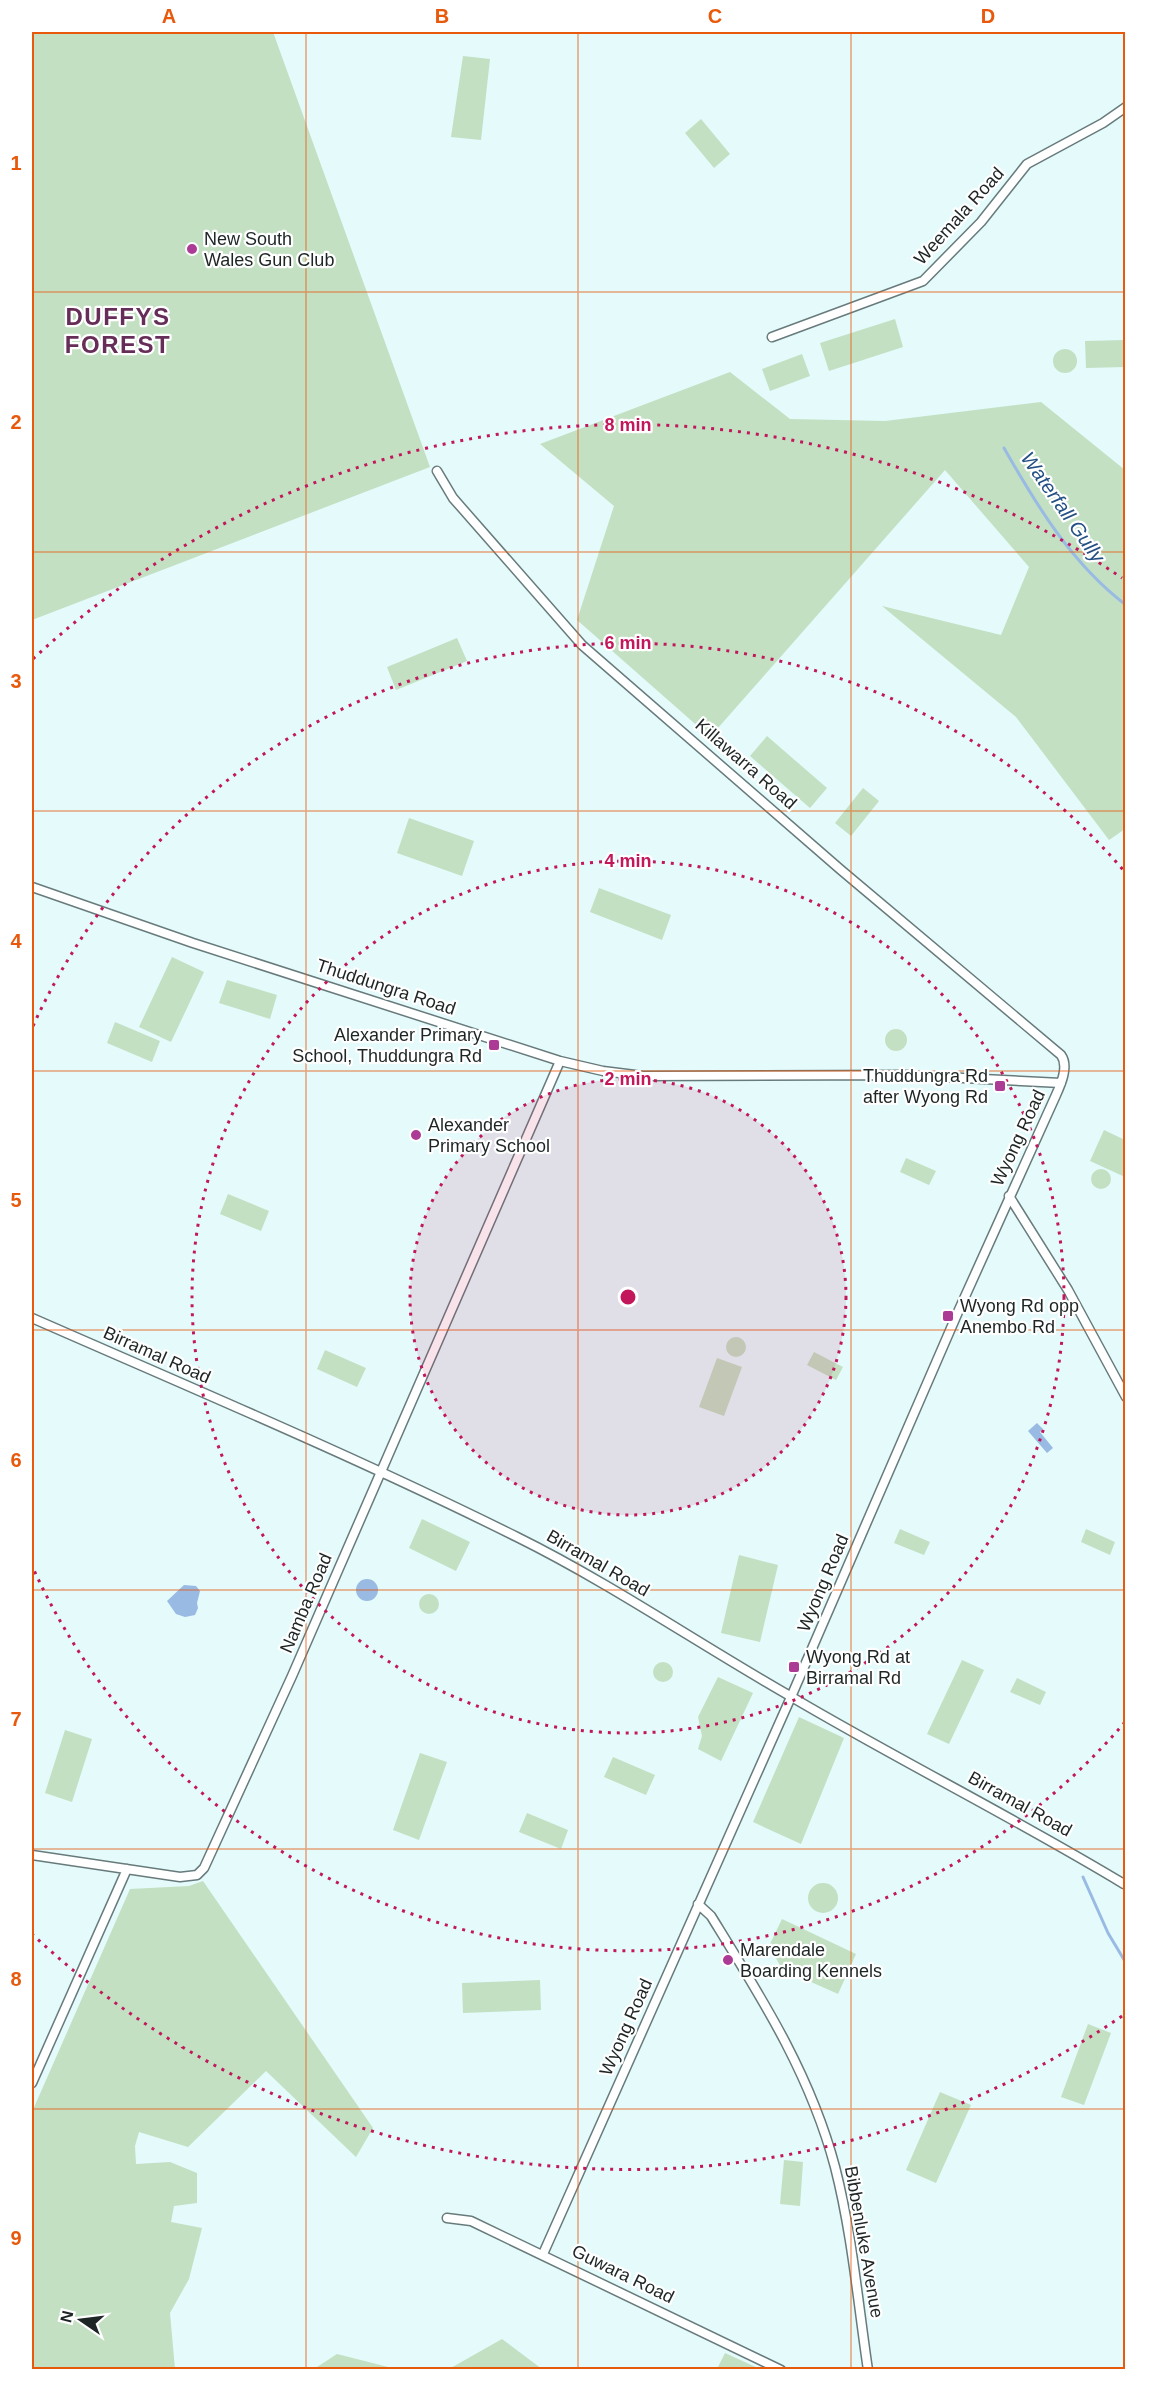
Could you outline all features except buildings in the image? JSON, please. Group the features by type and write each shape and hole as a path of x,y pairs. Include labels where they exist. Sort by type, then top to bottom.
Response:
{"street":[{"name":"Weemala Road","path":"772,337 923,281 981,222 1027,164 1103,123 1125,107"},
{"name":"Killawarra Road","path":"438,471 453,498 582,645 841,870 1061,1055"},
{"name":"Thuddungra Road","path":"32,887 193,943 560,1061 603,1071 643,1076 904,1075 1061,1083"},
{"name":"Wyong Road","path":"543,2254 791,1697 1009,1196 1061,1083 1064,1059 1061,1055"},
{"name":"Namba Road","path":"32,1855 188,1877 197,1875 204,1868 292,1676 560,1061"},
{"path":"1009,1196 1073,1299 1125,1397"},
{"name":"Birramal Road","path":"32,1318 427,1493 521,1539 653,1614 791,1697 1042,1834 1124,1884"},
{"path":"32,2083 127,1869"},
{"name":"Bibbenluke Avenue","path":"698,1904 711,1916 776,2022 796,2061 825,2134 842,2197 868,2370"},
{"name":"Guwara Road","path":"447,2218 471,2221 781,2370"}],"green space":[{"name":"New South Wales Gun Club","path":"32,32 273,32 430,467 32,620"},
{"path":"463,56 490,59 481,140 451,137"},
{"path":"701,119 730,154 714,168 685,133"},
{"path":"895,319 903,347 829,371 820,343"},
{"path":"1125,340 1125,367 1086,368 1085,341"},
{"path":"1065,349 1070,350 1076,356 1076,366 1070,372 1065,373 1060,372 1054,366 1053,361 1054,356 1060,350"},
{"path":"802,354 810,376 770,391 762,369"},
{"path":"730,372 790,419 885,421 1041,402 1125,470 1125,829 1109,840 1016,717 882,606 1001,635 1029,567 945,470 710,737 577,620 614,506 540,444"},
{"path":"457,638 467,661 396,690 387,667"},
{"path":"767,736 827,788 810,808 750,756"},
{"path":"863,788 879,801 851,836 835,823"},
{"path":"409,818 474,841 462,876 397,853"},
{"path":"599,888 671,915 662,940 590,912"},
{"path":"172,957 204,972 171,1042 139,1027"},
{"path":"227,980 277,995 270,1019 219,1003"},
{"path":"115,1022 160,1041 152,1062 107,1043"},
{"path":"896,1029 904,1032 907,1040 904,1048 896,1051 888,1048 885,1040 888,1032"},
{"path":"1104,1130 1125,1140 1125,1177 1090,1161"},
{"path":"906,1158 936,1171 929,1185 900,1172"},
{"path":"1101,1169 1108,1172 1111,1179 1108,1186 1101,1189 1094,1186 1091,1179 1094,1172"},
{"path":"228,1194 269,1211 261,1231 220,1214"},
{"path":"736,1337 743,1340 746,1347 743,1354 736,1357 729,1354 726,1347 729,1340"},
{"path":"325,1350 366,1368 357,1387 317,1369"},
{"path":"814,1352 843,1367 836,1380 807,1365"},
{"path":"717,1358 742,1367 724,1416 699,1407"},
{"path":"422,1519 470,1542 456,1571 409,1548"},
{"path":"900,1529 930,1542 924,1555 894,1543"},
{"path":"1086,1529 1115,1542 1110,1555 1081,1542"},
{"path":"739,1555 778,1565 760,1642 721,1633"},
{"path":"429,1594 436,1597 439,1604 436,1611 429,1614 422,1611 419,1604 422,1597"},
{"path":"962,1660 984,1670 949,1744 927,1734"},
{"path":"663,1662 670,1665 673,1672 670,1679 663,1682 656,1679 653,1672 656,1665"},
{"path":"718,1677 753,1693 721,1761 698,1749 702,1736 698,1717"},
{"path":"1017,1678 1046,1692 1040,1705 1010,1692"},
{"path":"799,1717 844,1738 801,1844 753,1822"},
{"path":"65,1730 92,1739 72,1802 45,1793"},
{"path":"420,1753 447,1762 419,1840 393,1830"},
{"path":"613,1757 655,1775 646,1795 604,1777"},
{"path":"527,1813 568,1830 561,1849 519,1832"},
{"path":"203,1881 373,2128 356,2157 266,2071 188,2147 139,2132 135,2146 136,2164 170,2162 197,2173 197,2203 174,2206 171,2222 202,2228 189,2279 170,2313 175,2369 32,2369 32,2112 130,1889 189,1886"},
{"path":"823,1883 834,1887 838,1898 834,1909 823,1913 812,1909 808,1898 812,1887"},
{"path":"782,1919 856,1954 838,1994 782,1969 769,1946"},
{"path":"540,1980 541,2010 463,2013 462,1983"},
{"path":"1088,2024 1111,2033 1084,2105 1061,2097"},
{"path":"940,2092 971,2105 936,2183 906,2170"},
{"path":"784,2160 803,2162 800,2206 780,2204"},
{"path":"502,2339 542,2369 449,2369"},
{"path":"725,2353 760,2369 717,2369"},
{"path":"337,2354 396,2369 314,2369"}],"water":[{"path":"1037,1423 1043,1429 1040,1432 1053,1448 1047,1453 1028,1431"},
{"path":"367,1579 375,1582 378,1590 375,1598 367,1601 359,1598 356,1590 359,1582"},
{"path":"184,1585 196,1586 200,1591 195,1615 185,1617 176,1614 167,1601"}],"waterway":[{"name":"Waterfall Gully","path":"1004,448 1029,491 1072,553 1126,605"},
{"path":"1083,1877 1108,1933 1126,1963"}],"place":[{"name":"New South Wales Gun Club","path":"192,249"},
{"name":"Alexander Primary School, Thuddungra Rd","path":"494,1045"},
{"name":"Thuddungra Rd after Wyong Rd","path":"1000,1086"},
{"name":"Alexander Primary School","path":"416,1135"},
{"name":"Wyong Rd opp Anembo Rd","path":"948,1316"},
{"name":"Wyong Rd at Birramal Rd","path":"794,1667"},
{"name":"Marendale Boarding Kennels","path":"728,1960"}],"district":[{"name":"DUFFYS FOREST","path":"118,330"}]}
